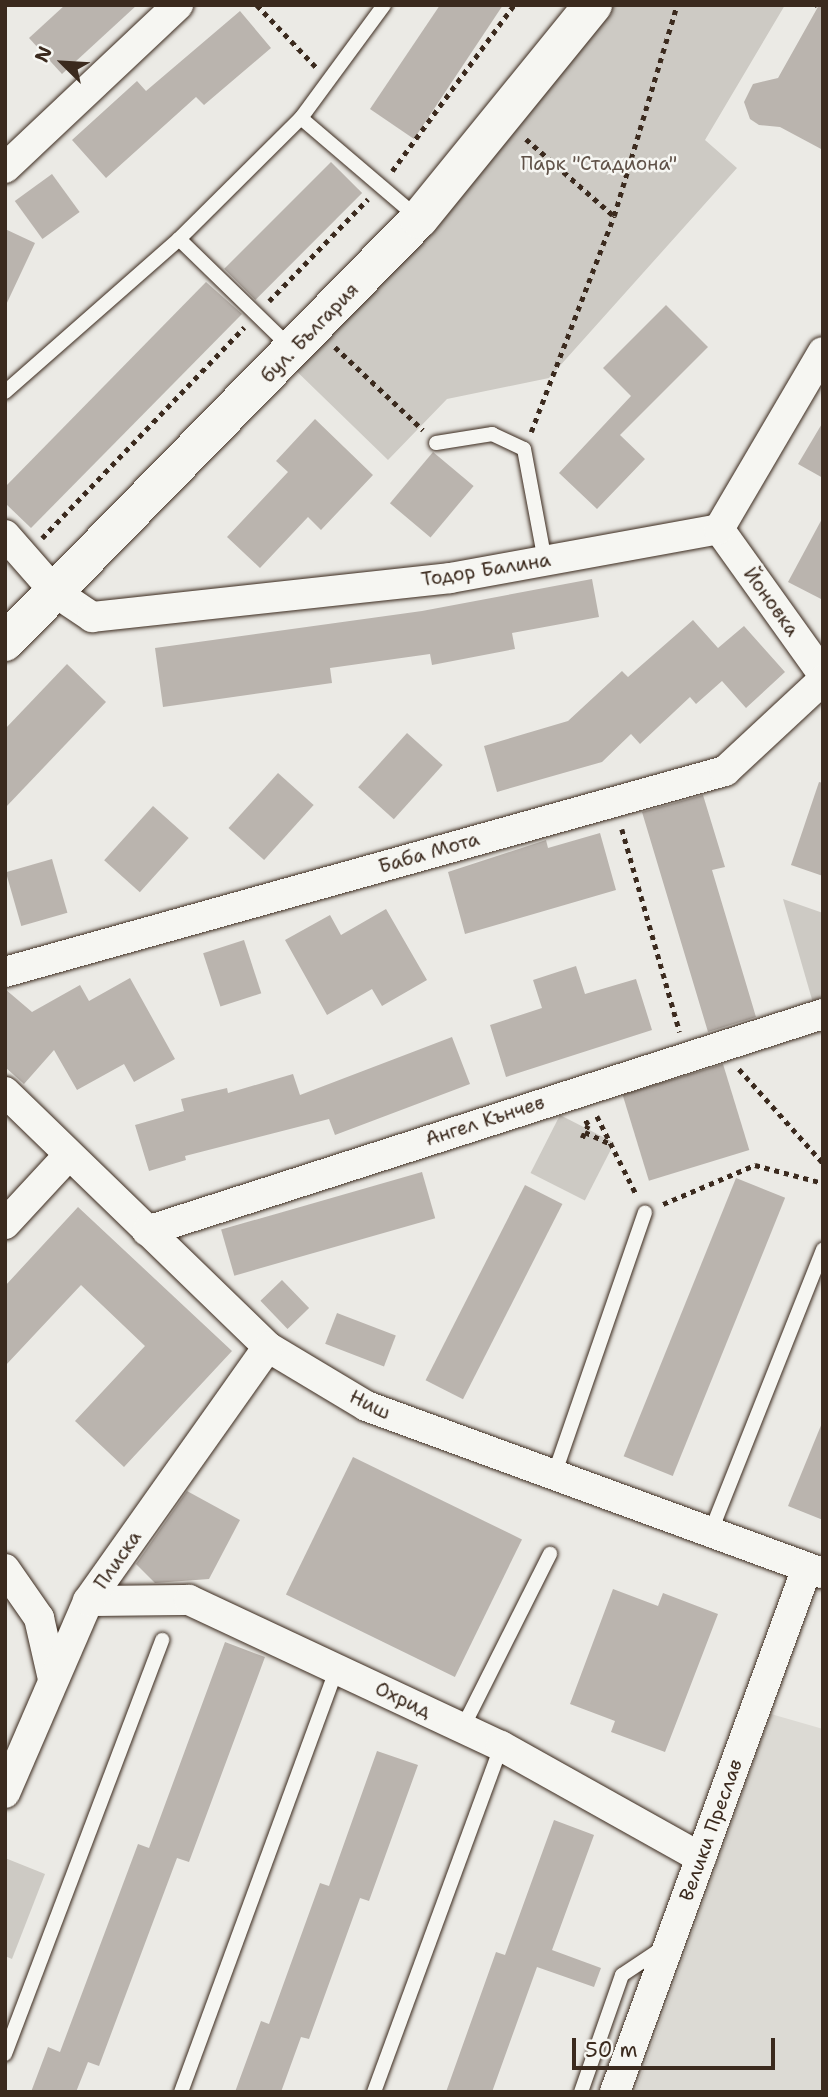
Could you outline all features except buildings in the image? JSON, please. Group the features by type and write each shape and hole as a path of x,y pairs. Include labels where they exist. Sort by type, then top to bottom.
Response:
{"main road":[{"name":"бул. България","path":"5,642 419,219 593,5"}],"street":[{"path":"5,168 178,5"},
{"path":"719,529 823,352"},
{"name":"Тодор Балина","path":"5,535 55,592 92,617 436,580 719,529"},
{"name":"Йоновка","path":"719,529 822,671"},
{"name":"Баба Мота","path":"5,972 725,771 822,671"},
{"name":"Ангел Кънчев","path":"147,1231 823,1014"},
{"name":"Ниш","path":"5,1092 268,1347 366,1406 552,1478 711,1531 815,1571"},
{"path":"5,1224 69,1154"},
{"name":"Плиска","path":"5,1793 88,1601 268,1347"},
{"path":"5,1569 39,1618 53,1679"},
{"name":"Велики Преслав","path":"615,2092 701,1857 815,1571"},
{"name":"Охрид","path":"88,1601 190,1600 501,1746 701,1857"}],"lane":[{"path":"5,392 179,239 301,118 384,5"},
{"path":"301,118 419,219"},
{"path":"179,239 304,339"},
{"path":"436,443 492,435 524,449 545,561"},
{"path":"552,1478 645,1212"},
{"path":"711,1531 823,1249"},
{"path":"463,1727 550,1554"},
{"path":"5,2054 162,1640"},
{"path":"181,2092 337,1669"},
{"path":"374,2092 501,1746"},
{"path":"581,2092 622,1975 669,1944"}],"path":[{"path":"257,5 329,80"},
{"path":"524,449 614,216 677,5"},
{"path":"501,118 614,216"},
{"path":"304,339 436,443"},
{"path":"614,802 687,1056"},
{"path":"719,1047 823,1163"},
{"path":"583,1089 645,1212 755,1164 823,1183"},
{"path":"584,1132 611,1144"}],"shaded area":[{"path":"771,1714 823,1729 823,2092 635,2092"}],"green space":[{"name":"Парк \"Стадиона\"","path":"593,5 785,5 705,140 737,168 549,378 447,399 388,460 285,360"},
{"path":"783,899 823,913 823,996 813,1003"},
{"path":"560,1115 614,1143 585,1201 530,1173"},
{"path":"5,1858 45,1874 12,1959 5,1956"}]}
